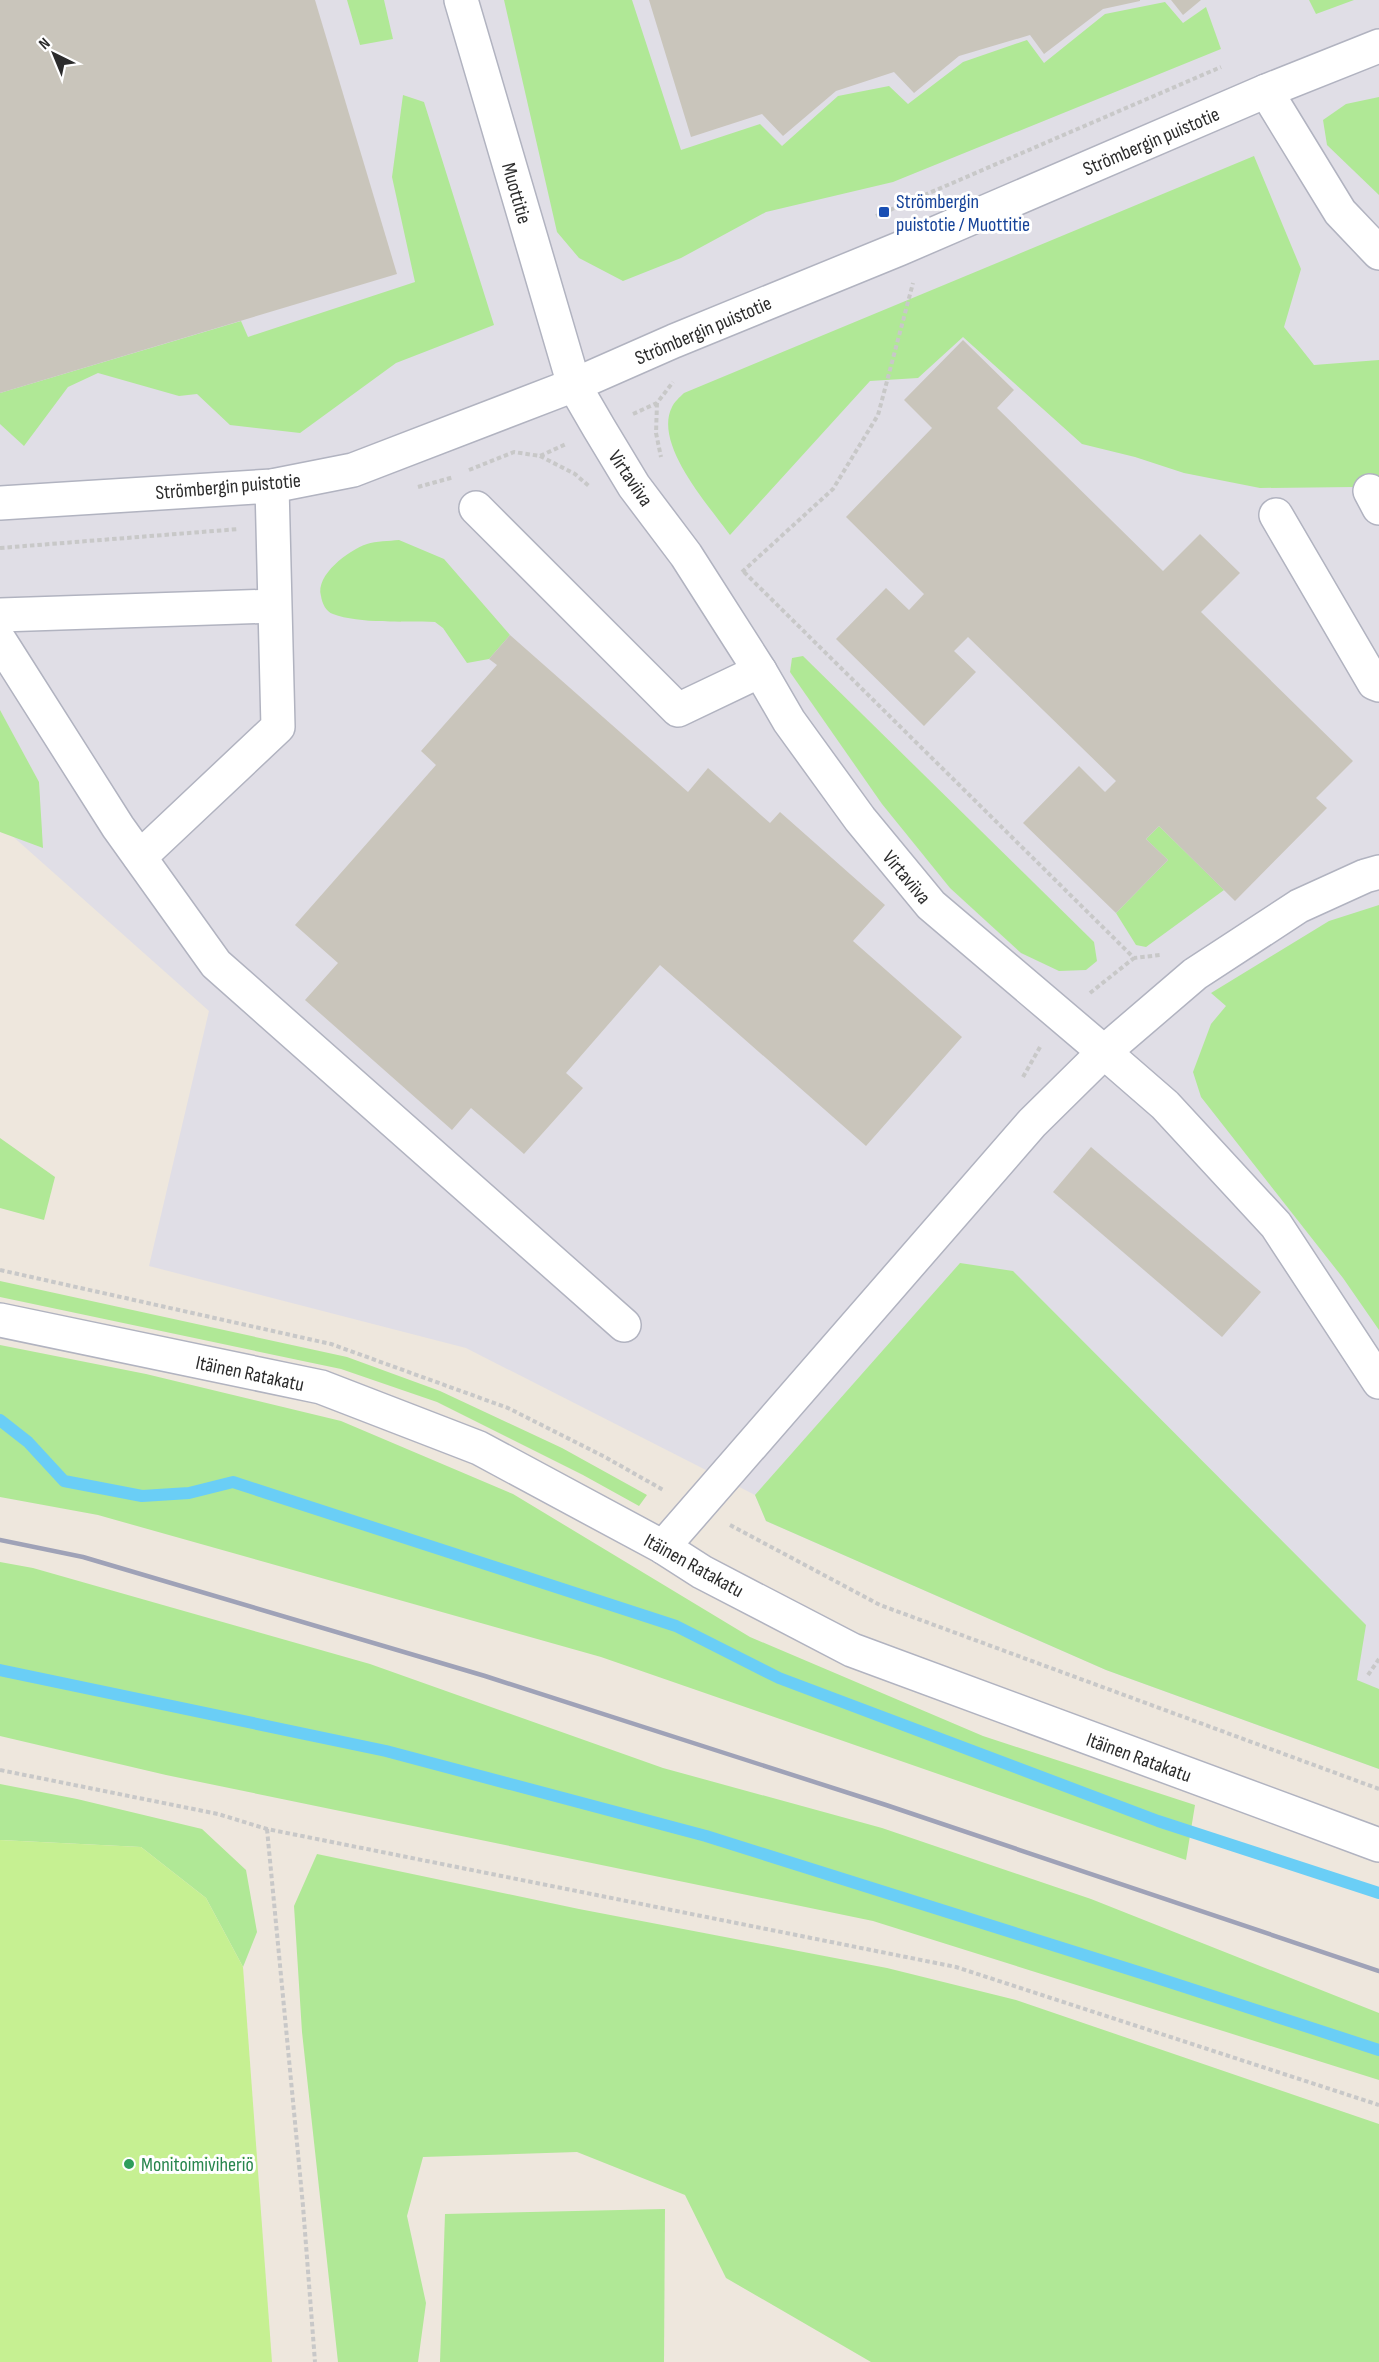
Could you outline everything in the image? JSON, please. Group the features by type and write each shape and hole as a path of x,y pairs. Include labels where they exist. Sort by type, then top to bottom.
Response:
{"street":[{"name":"Muottitie","path":"461,0 574,386"},
{"name":"Strömbergin puistotie","path":"0,503 272,486 353,470 574,386 674,341 899,249 1266,91 1379,46"},
{"path":"1266,91 1340,212 1379,253"},
{"name":"Virtaviiva","path":"574,386 634,486 686,555 789,721 860,819 931,905 1165,1104 1276,1225 1379,1382"},
{"path":"140,857 278,727 272,486"},
{"path":"476,508 678,710 760,671"},
{"path":"1276,515 1374,683 1379,686"},
{"path":"0,615 274,606"},
{"path":"0,641 140,857 216,964 624,1325"},
{"path":"663,1548 1032,1123 1104,1052 1195,974 1242,943 1299,906 1379,872"},
{"name":"Itäinen Ratakatu","path":"0,1320 321,1387 479,1448 663,1548 702,1572 852,1650 1379,1845"}],"path":[{"path":"874,217 1223,66"},
{"path":"712,597 832,489 878,415 914,279"},
{"path":"657,403 656,433 663,465"},
{"path":"735,563 1134,958 1160,955 1170,949"},
{"path":"698,1508 880,1605 1379,1789"},
{"path":"1368,1675 1379,1659"},
{"path":"0,1770 218,1814 267,1829 956,1967 1379,2106"},
{"path":"267,1829 303,2206 315,2362"}],"shaded area":[{"path":"0,0 1379,0 1379,1769 1106,1670 766,1521 755,1495 466,1348 149,1266 209,1011 0,825"}],"green space":[{"path":"347,0 384,0 393,39 360,45"},
{"path":"504,0 632,0 681,150 760,124 782,146 838,96 889,86 908,104 963,62 1027,40 1044,63 1105,14 1165,2 1183,23 1206,7 1221,49 893,182 766,212 681,258 623,281 579,258 557,232"},
{"path":"1309,0 1354,0 1316,14"},
{"path":"403,95 424,102 494,325 396,363 300,433 230,425 197,394 179,396 98,373 68,387 24,446 0,424 0,393 241,321 248,337 415,282 392,177"},
{"path":"1379,97 1379,195 1327,145 1323,120 1346,104"},
{"path":"1254,156 1301,269 1284,327 1314,365 1379,360 1379,484 1354,487 1260,488 1184,473 1135,457 1082,444 963,337 918,378 870,381 730,535 697,492 676,456 670,439 668,422 673,405 684,393"},
{"path":"399,540 444,559 510,635 489,659 467,663 443,628 435,622 356,619 333,614 326,609 321,588 323,580 335,564 367,544"},
{"path":"803,656 1094,942 1097,961 1086,970 1059,971 1021,953 950,888 882,804 790,672 792,658"},
{"path":"0,710 39,782 43,848 0,832"},
{"path":"1159,826 1224,890 1146,947 1136,945 1116,913 1168,860 1146,839"},
{"path":"1379,905 1379,1330 1343,1278 1201,1097 1193,1072 1211,1024 1226,1006 1211,993 1329,921"},
{"path":"0,1138 55,1177 44,1220 0,1208"},
{"path":"960,1263 1013,1271 1366,1625 1357,1680 1379,1689 1379,1769 1106,1670 766,1521 755,1495"},
{"path":"0,1281 347,1357 440,1391 562,1448 647,1495 639,1506 583,1475 437,1402 341,1369 0,1297"},
{"path":"0,1345 146,1374 341,1421 513,1494 750,1637 983,1736 1195,1805 1186,1860 601,1657 98,1515 0,1497"},
{"path":"0,1562 33,1568 370,1664 663,1768 882,1828 1091,1899 1379,2013 1379,2080 873,1921 166,1775 0,1736"},
{"path":"0,1784 77,1799 202,1829 246,1870 257,1932 243,1967 206,1898 141,1847 0,1840"},
{"name":"Monitoimiviheriö","path":"0,1840 141,1847 206,1898 243,1967 272,2362 0,2362"},
{"path":"317,1854 579,1909 887,1968 1016,2000 1379,2124 1379,2362 871,2362 726,2278 685,2195 577,2152 423,2157 407,2216 426,2303 418,2362 338,2362 302,2032 294,1906"},
{"path":"665,2209 664,2362 440,2362 445,2214"}],"building":[{"path":"0,0 315,0 397,274 0,393"},
{"path":"649,0 1140,1 1103,9 1044,54 1030,35 959,56 914,93 894,72 836,91 783,136 762,114 691,137"},
{"path":"1171,0 1201,0 1183,15"},
{"path":"963,340 1014,390 997,408 1163,571 1200,534 1240,573 1201,612 1353,761 1316,798 1327,808 1235,901 1159,826 1146,839 1168,860 1116,913 1023,823 1079,766 1105,792 1116,781 968,637 954,651 976,672 924,726 836,639 886,588 909,610 924,594 846,517 932,428 904,400"},
{"path":"510,635 688,792 708,768 770,823 780,812 885,905 853,941 962,1037 866,1146 660,965 566,1073 583,1088 524,1154 471,1108 452,1130 305,1000 338,963 295,925 436,765 421,751 497,665 489,659"},
{"path":"1091,1147 1261,1292 1222,1337 1053,1192"}],"waterway":[{"path":"0,1420 28,1442 64,1481 142,1496 189,1493 233,1482 676,1626 779,1678 1158,1821 1379,1893"},
{"path":"0,1670 386,1751 706,1836 1379,2050"}],"railway":[{"path":"0,1540 83,1557 485,1676 886,1805 1379,1971"}],"place":[{"name":"Strömbergin puistotie / Muottitie","path":"884,212"},
{"name":"Monitoimiviheriö","path":"129,2164"}]}
